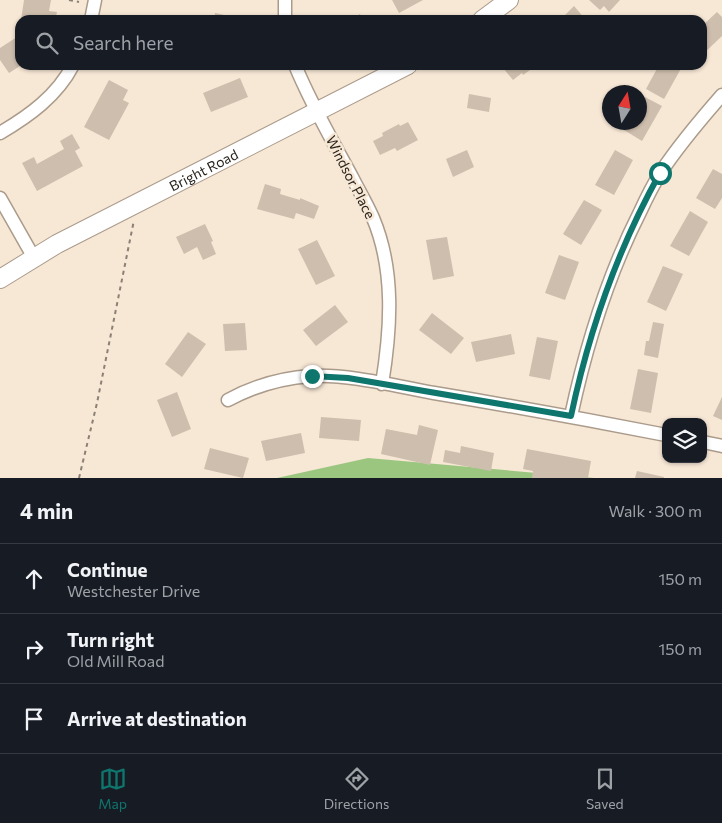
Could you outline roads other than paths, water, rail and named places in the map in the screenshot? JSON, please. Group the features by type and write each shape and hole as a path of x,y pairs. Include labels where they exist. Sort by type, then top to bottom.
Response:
{"main road":[{"path":"489,15 509,0"},
{"name":"Bright Road","path":"0,279 34,258 138,203 398,70"}],"street":[{"path":"92,15 95,0"},
{"path":"285,0 285,15"},
{"path":"0,133 24,119 44,102 62,83 70,70"},
{"name":"Windsor Place","path":"297,70 317,112 373,218 383,251 388,287 389,322 382,384"},
{"path":"571,416 593,327 614,268 631,228 660,173 722,94"},
{"path":"0,198 34,258"},
{"path":"228,400 260,386 294,378 330,376 571,416 662,434"},
{"path":"707,443 722,446"}]}
